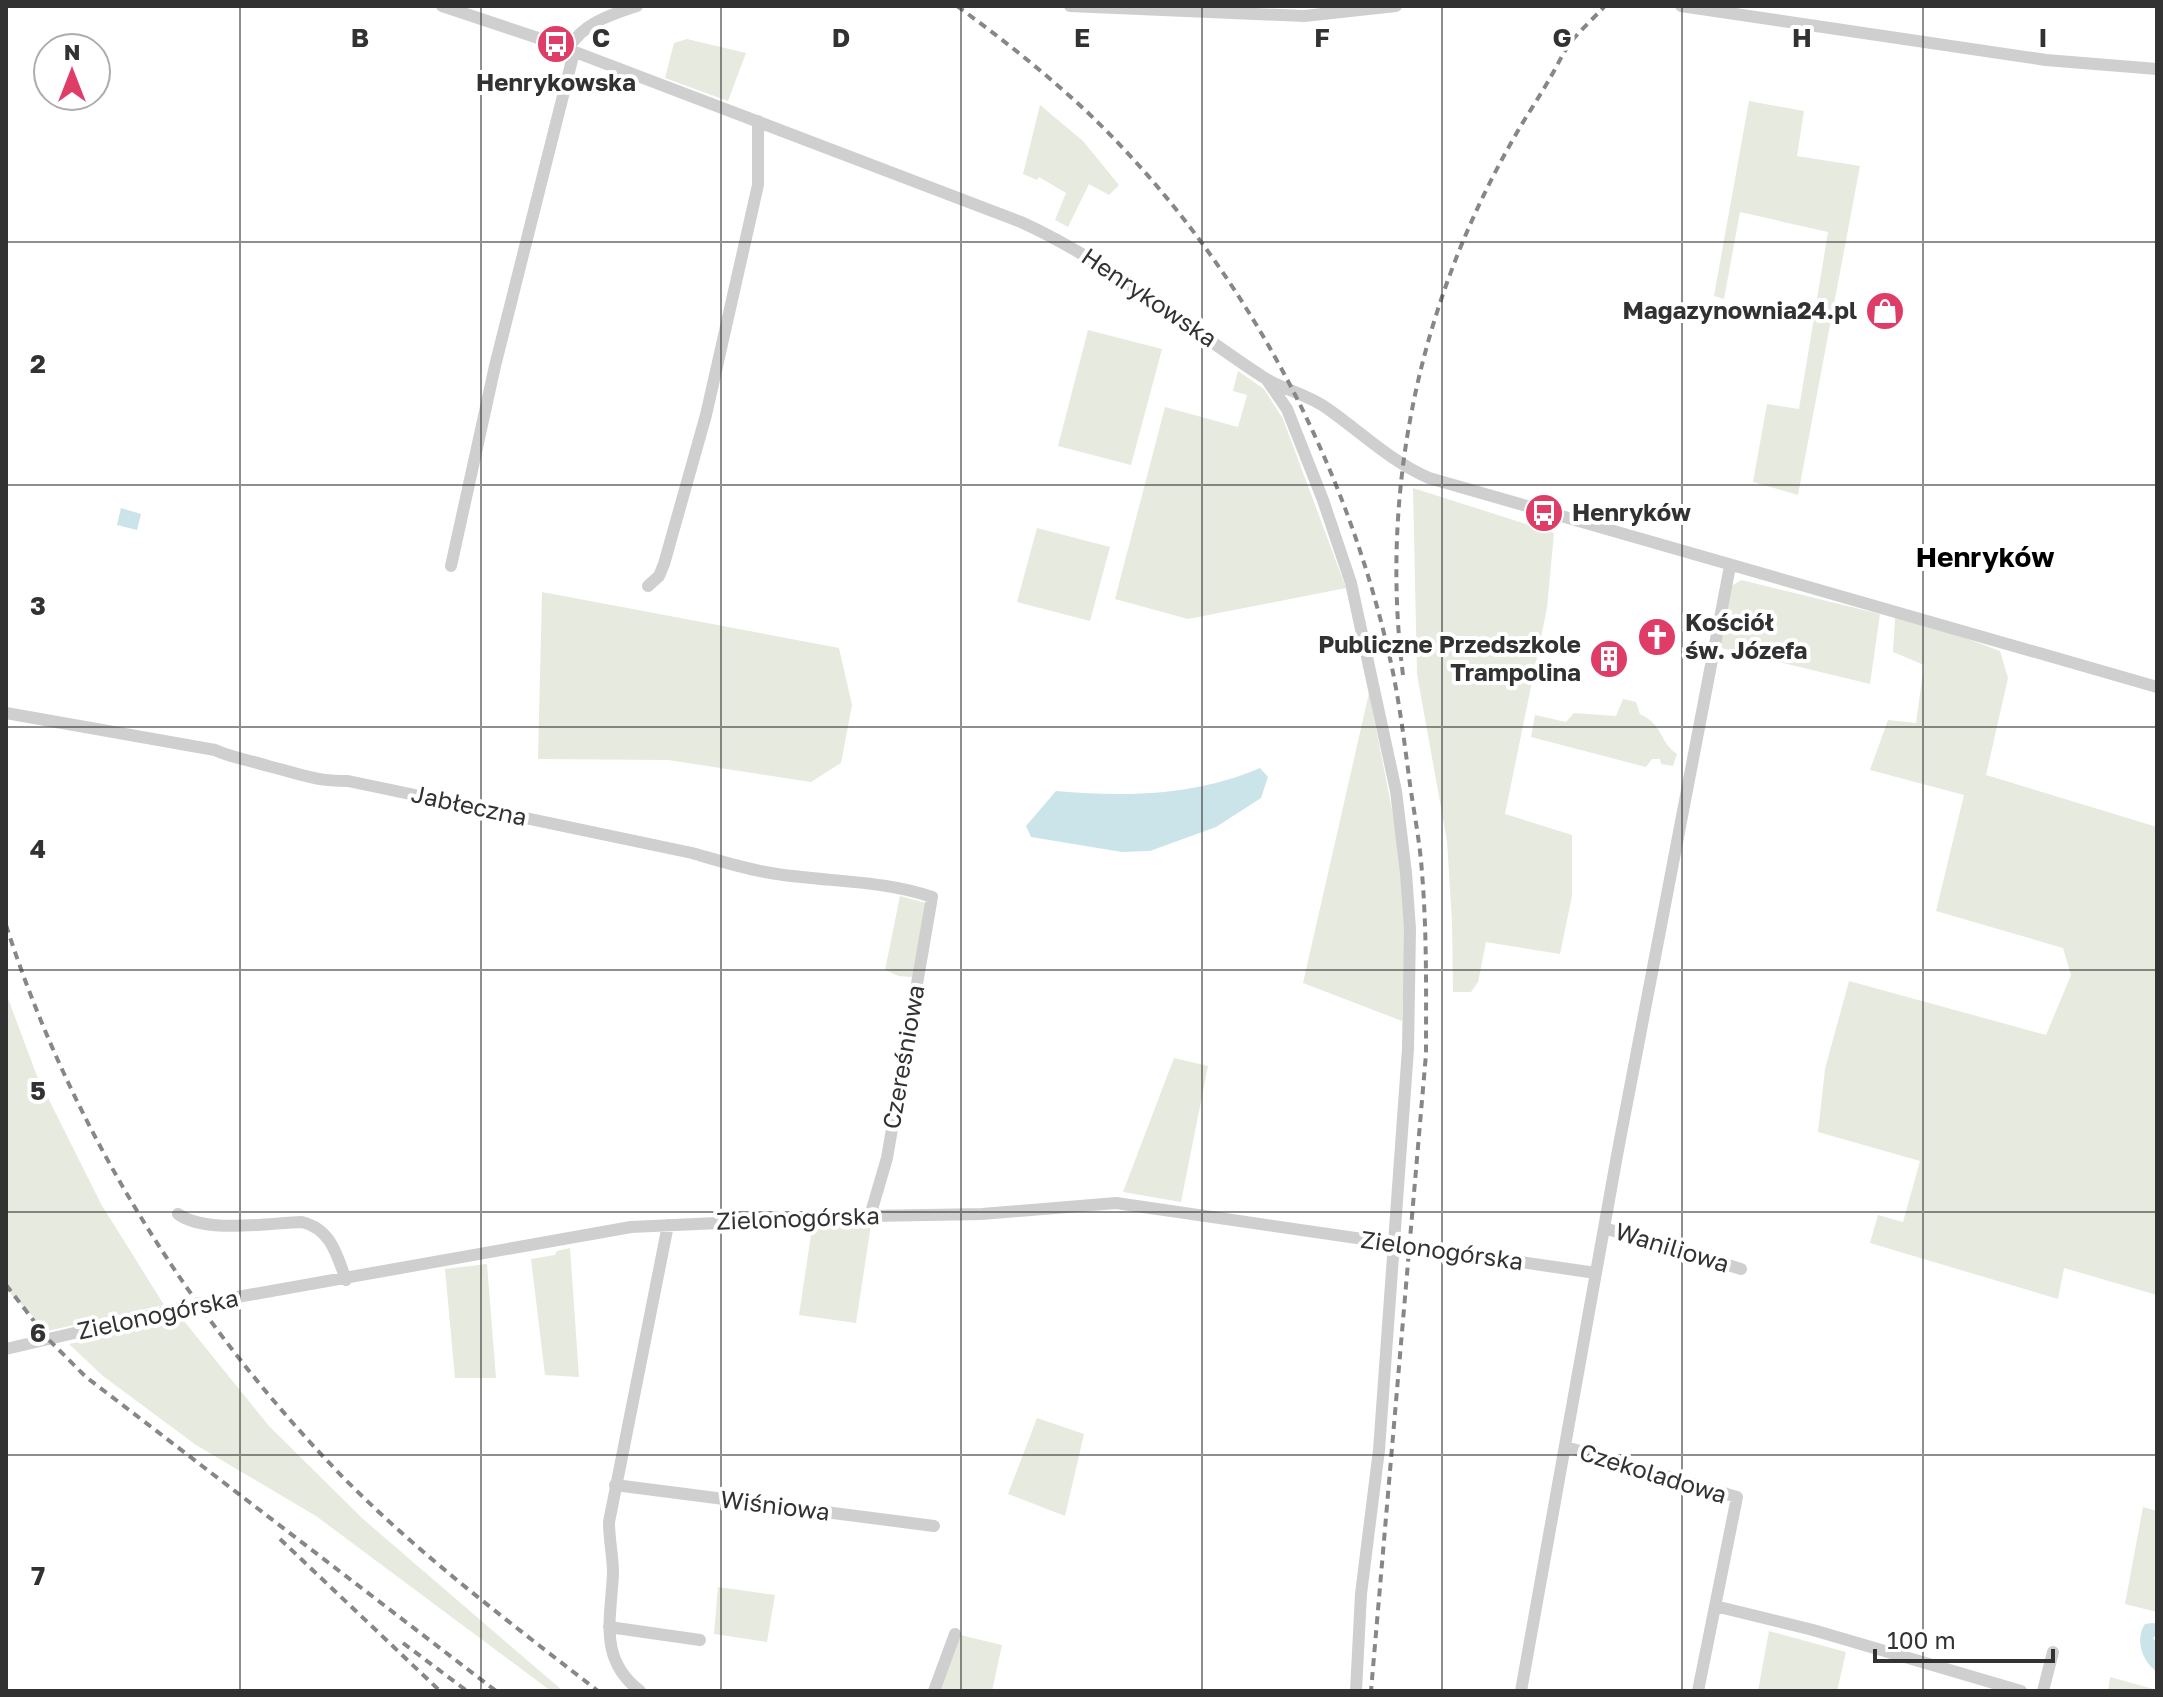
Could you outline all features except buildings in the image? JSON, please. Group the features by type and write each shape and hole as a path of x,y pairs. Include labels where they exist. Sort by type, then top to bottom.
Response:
{"street":[{"name":"Henrykowska","path":"442,6 571,50 1064,241 1266,379 1311,398 1390,457 1429,478 2157,687"},
{"path":"451,566 495,366 575,36 605,17 637,6"},
{"path":"1070,6 1304,16 1396,6"},
{"path":"1681,6 2046,60 2157,69"},
{"path":"648,586 659,576 664,564 706,415 758,185 758,121"},
{"path":"1266,379 1287,409 1351,583 1396,791 1406,873 1410,944 1408,1049 1379,1450 1361,1594 1356,1691"},
{"path":"1521,1691 1604,1228 1730,566"},
{"name":"Jabłeczna","path":"6,713 215,750 231,758 316,780 348,781 692,853 745,868 859,882 932,897"},
{"name":"Czereśniowa","path":"870,1216 887,1158 932,897"},
{"name":"Zielonogórska","path":"6,1349 198,1304 631,1227 982,1214 1116,1203 1596,1273"},
{"path":"178,1214 198,1223 214,1225 310,1224 321,1230 333,1244 346,1280"},
{"path":"640,1691 618,1668 612,1653 609,1627 613,1569 609,1522 668,1225"},
{"name":"Waniliowa","path":"1604,1228 1741,1269"},
{"name":"Czekoladowa","path":"1566,1447 1737,1497 1698,1691"},
{"name":"Wiśniowa","path":"615,1485 934,1526"},
{"path":"1715,1606 1813,1630 2021,1691"},
{"path":"609,1627 700,1640"},
{"path":"934,1691 955,1634"},
{"path":"2043,1691 2053,1652"}],"shaded area":[{"path":"687,39 746,53 728,101 665,78 674,43"},
{"path":"1749,101 1804,111 1797,156 1860,166 1798,495 1753,482 1767,404 1799,409 1828,232 1740,212 1724,299 1714,296"},
{"path":"1040,105 1083,141 1119,185 1109,195 1089,184 1068,227 1055,220 1066,193 1039,177 1037,180 1023,174"},
{"path":"1088,330 1162,349 1131,465 1058,446"},
{"path":"1238,371 1264,389 1283,419 1346,588 1188,619 1115,599 1165,407 1238,427 1247,395 1233,391"},
{"path":"1413,488 1554,533 1547,608 1505,814 1572,835 1572,896 1560,954 1486,942 1478,982 1471,992 1453,992 1447,841 1417,674"},
{"path":"1037,528 1110,547 1090,621 1017,602"},
{"path":"1741,580 1880,614 1870,684 1717,647 1730,587"},
{"path":"542,592 839,648 852,705 841,763 811,782 668,760 538,759"},
{"path":"1895,618 1941,629 2000,651 2008,678 1986,775 2157,827 2157,1295 2064,1268 2058,1299 1870,1243 1878,1215 1903,1222 1920,1161 1818,1132 1825,1069 1849,981 2046,1035 2071,975 2063,948 1936,911 1964,795 1870,770 1888,720 1916,723 1924,665 1893,652"},
{"path":"1369,693 1400,850 1406,917 1402,1021 1303,983"},
{"path":"1623,699 1636,702 1640,714 1658,728 1677,754 1673,766 1661,764 1660,759 1652,759 1646,767 1531,737 1535,715 1566,722 1574,713 1616,716"},
{"path":"900,896 926,903 913,977 899,976 885,970"},
{"path":"6,993 37,1076 101,1204 164,1305 47,1331 11,1294 6,1281"},
{"path":"1174,1058 1208,1066 1181,1202 1123,1192"},
{"path":"871,1225 856,1323 799,1315 812,1228"},
{"path":"570,1248 579,1377 545,1375 531,1259 555,1255 557,1251"},
{"path":"487,1264 496,1378 455,1378 445,1269"},
{"path":"184,1321 269,1426 363,1519 563,1691 551,1691 316,1516 196,1445 103,1376 69,1344"},
{"path":"1037,1418 1084,1434 1065,1516 1008,1494"},
{"path":"2143,1507 2157,1511 2157,1612 2125,1604"},
{"path":"718,1587 775,1595 767,1642 714,1634"},
{"path":"1769,1631 1846,1652 1837,1691 1758,1691"},
{"path":"960,1635 1002,1645 992,1691 938,1691"},
{"path":"2110,1677 2157,1690 2157,1691 2108,1691"}],"water":[{"path":"121,508 141,514 137,530 117,525"},
{"path":"1260,768 1268,777 1261,798 1216,827 1150,851 1122,852 1031,837 1026,826 1056,791 1108,794 1160,792 1211,784"},
{"path":"2145,1624 2157,1624 2157,1634 2153,1638 2157,1644 2157,1672 2144,1657 2140,1644"}],"railway":[{"path":"957,6 1084,109 1140,166 1191,228 1237,294 1278,363 1315,435 1371,586 1391,663 1421,861 1426,1054 1371,1691"},
{"path":"1403,675 1397,605 1397,534 1403,465 1415,396 1432,329 1454,263 1482,198 1515,136 1568,46 1605,6"},
{"path":"6,925 64,1074 100,1146 183,1283 231,1348 281,1410 365,1499 462,1584 598,1691"},
{"path":"6,1285 48,1339 86,1377 496,1691"},
{"path":"280,1539 440,1691"},
{"path":"403,1643 467,1691"}],"place":[{"name":"Henrykowska","path":"556,44"},
{"name":"Magazynownia24.pl","path":"1885,311"},
{"name":"Henryków","path":"1544,513"},
{"name":"Kościół św. Józefa","path":"1657,637"},
{"name":"Publiczne Przedszkole Trampolina","path":"1609,659"}],"district":[{"name":"Henryków","path":"1985,557"}]}
